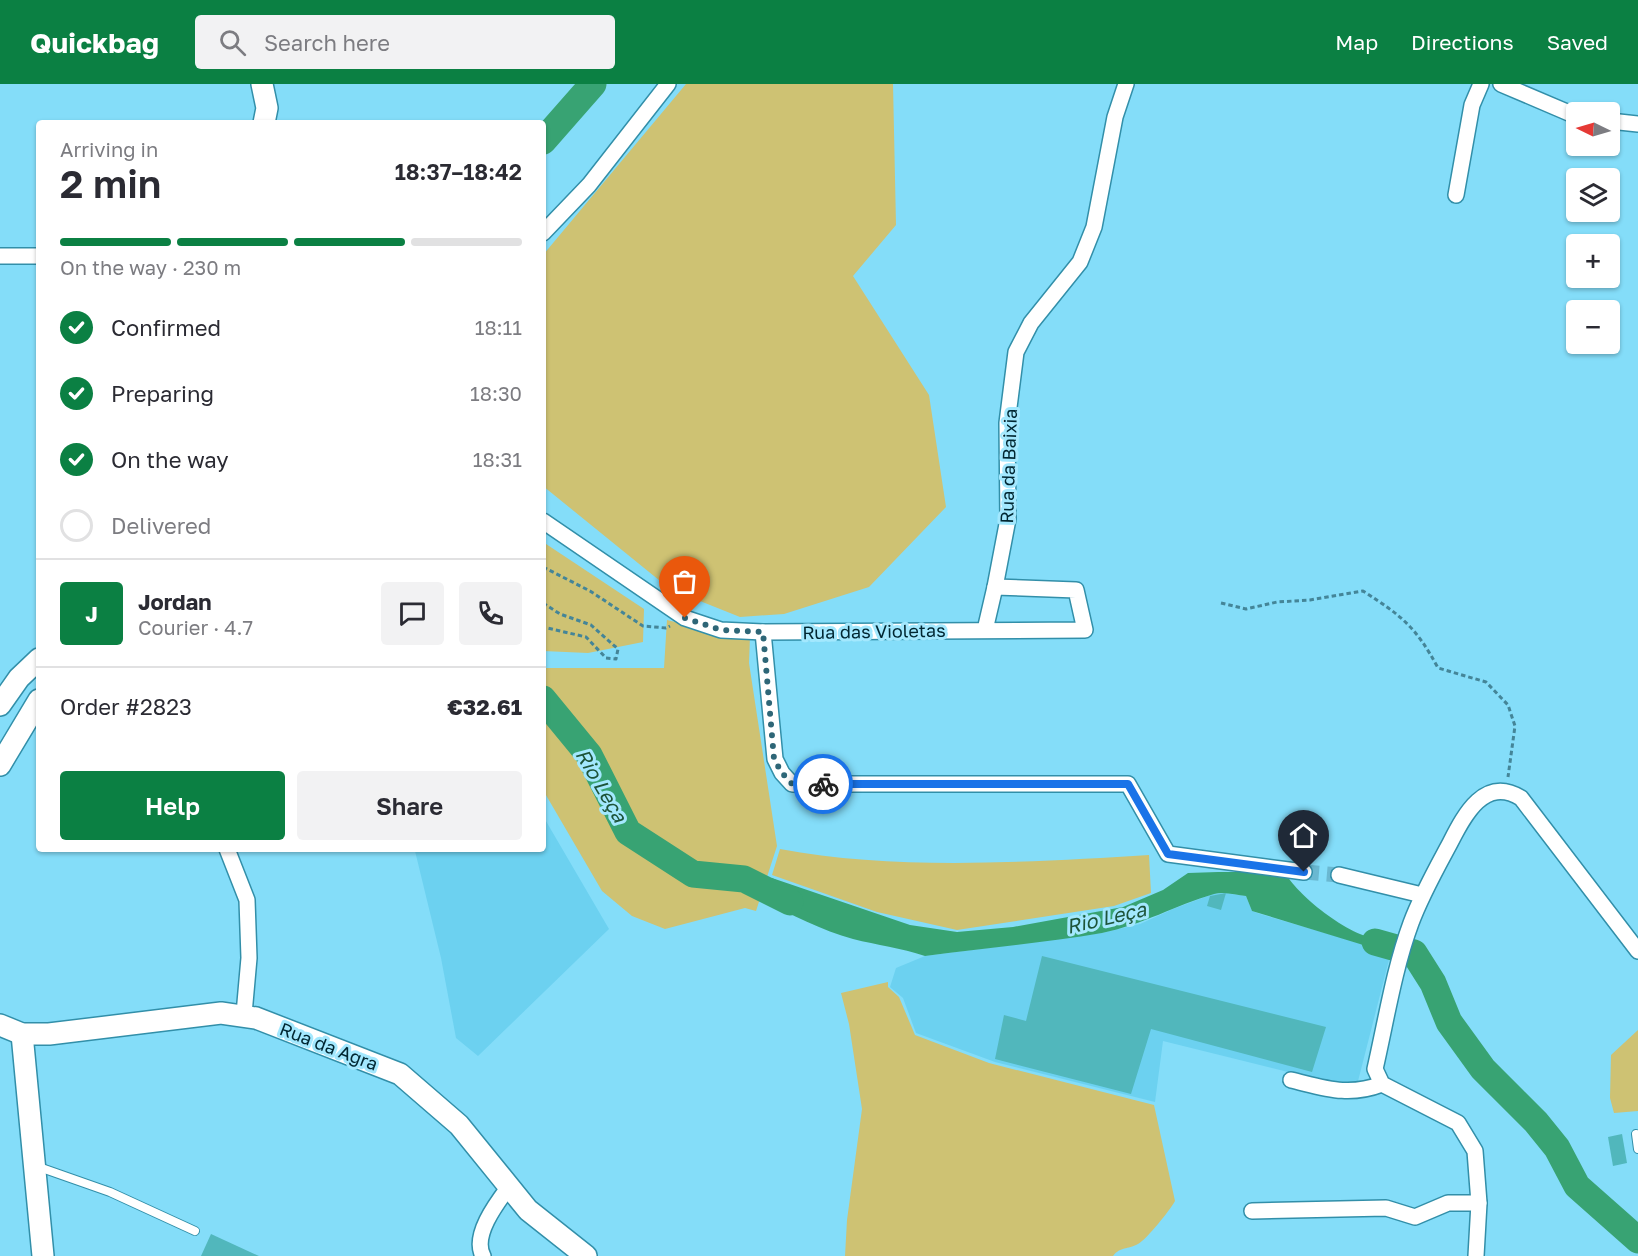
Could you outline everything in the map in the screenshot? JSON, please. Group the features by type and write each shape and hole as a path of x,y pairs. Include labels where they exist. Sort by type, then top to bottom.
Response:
{"main road":[{"path":"262,84 267,108 265,120"},
{"path":"0,705 19,678 36,662"},
{"path":"0,765 36,705"},
{"name":"Rua da Agra","path":"0,1025 22,1034 122,1027 221,1013 244,1014 400,1074 459,1125 528,1210 586,1256"},
{"path":"22,1034 43,1256"}],"street":[{"path":"546,230 590,185 668,84"},
{"name":"Rua da Baixia","path":"985,630 1008,519 1006,423 1016,352 1031,323 1080,262 1094,227 1115,117 1126,84"},
{"path":"1456,195 1472,105 1481,84"},
{"path":"1501,84 1566,112"},
{"path":"1620,122 1638,124"},
{"path":"0,256 36,256"},
{"name":"Rua das Violetas","path":"546,523 608,568 685,618 721,630 763,632 1085,630 1076,590 995,587"},
{"path":"763,632 774,759 792,784 1128,784 1168,854 1304,872"},
{"path":"1476,1256 1479,1203 1475,1151 1458,1123 1382,1084 1375,1069 1410,925 1422,895 1465,815 1477,800 1504,791 1521,798 1638,951"},
{"path":"228,852 248,900 249,958 244,1014"},
{"path":"1339,875 1422,895"},
{"path":"1291,1080 1348,1092 1362,1092 1382,1084"},
{"path":"483,1256 480,1251 485,1226 508,1188"},
{"path":"1252,1211 1386,1208 1415,1217 1448,1203 1479,1203"}],"lane":[{"path":"1636,1134 1638,1149"},
{"path":"34,1166 110,1192 195,1231"}],"path":[{"path":"546,569 590,591 644,626 666,628 685,618"},
{"path":"1221,603 1246,609 1277,602 1310,600 1363,591 1396,612 1422,637 1438,668 1486,682 1508,705 1515,726 1504,791"},
{"path":"546,605 560,614 591,625 618,649 616,659 606,658 586,636 546,628"}],"shaded area":[{"path":"686,84 893,84 896,225 853,276 929,395 946,507 869,587 784,614 740,617 670,589 546,488 546,251"},
{"path":"546,544 644,609 643,642 588,653 546,651"},
{"path":"667,620 719,633 750,636 749,663 777,846 756,911 745,908 665,929 632,916 602,891 546,795 546,668 664,668"},
{"path":"546,821 609,929 478,1056 456,1038 441,958 415,852 546,852"},
{"path":"780,849 869,860 964,863 1149,855 1151,893 1114,906 957,930 877,912 772,875"},
{"path":"1213,894 1246,896 1252,911 1260,914 1391,952 1356,1089 1163,1041 1155,1102 995,1062 916,1033 903,998 890,987 896,968 925,956 1102,933 1140,924"},
{"path":"888,982 888,987 899,997 915,1035 989,1063 1154,1105 1175,1201 1147,1236 1138,1244 1122,1249 1113,1256 845,1256 847,1220 862,1109 849,1024 841,993"},
{"path":"1638,1030 1638,1111 1614,1113 1610,1098 1611,1055"}],"water":[{"path":"1218,872 1287,876 1307,899 1338,922 1371,938 1386,941 1400,940 1396,955 1252,911 1246,896 1222,893 1102,933 925,956 839,935 747,892 772,878 910,925 957,932 1013,927 1123,907 1163,890 1188,873"}],"building":[{"path":"1226,893 1221,910 1207,906 1210,896"},
{"path":"1042,956 1326,1027 1312,1072 1151,1029 1131,1094 995,1059 1004,1015 1026,1021"},
{"path":"1622,1134 1627,1163 1613,1166 1608,1137"},
{"path":"211,1234 259,1256 201,1256"}],"waterway":[{"name":"Rio Leça","path":"546,138 593,84"},
{"name":"Rio Leça","path":"546,703 589,755 628,832 693,874 744,879 790,902"},
{"name":"Rio Leça","path":"1375,942 1414,953 1433,983 1449,1022 1483,1069 1536,1122 1557,1148 1577,1186 1638,1240"}],"tunnel":[{"path":"1304,872 1339,875"}],"way so far":[{"path":"685,618 721,630 763,632 774,759 792,784 823,784"}],"route":[{"path":"823,784 1128,784 1168,854 1304,872"}]}
